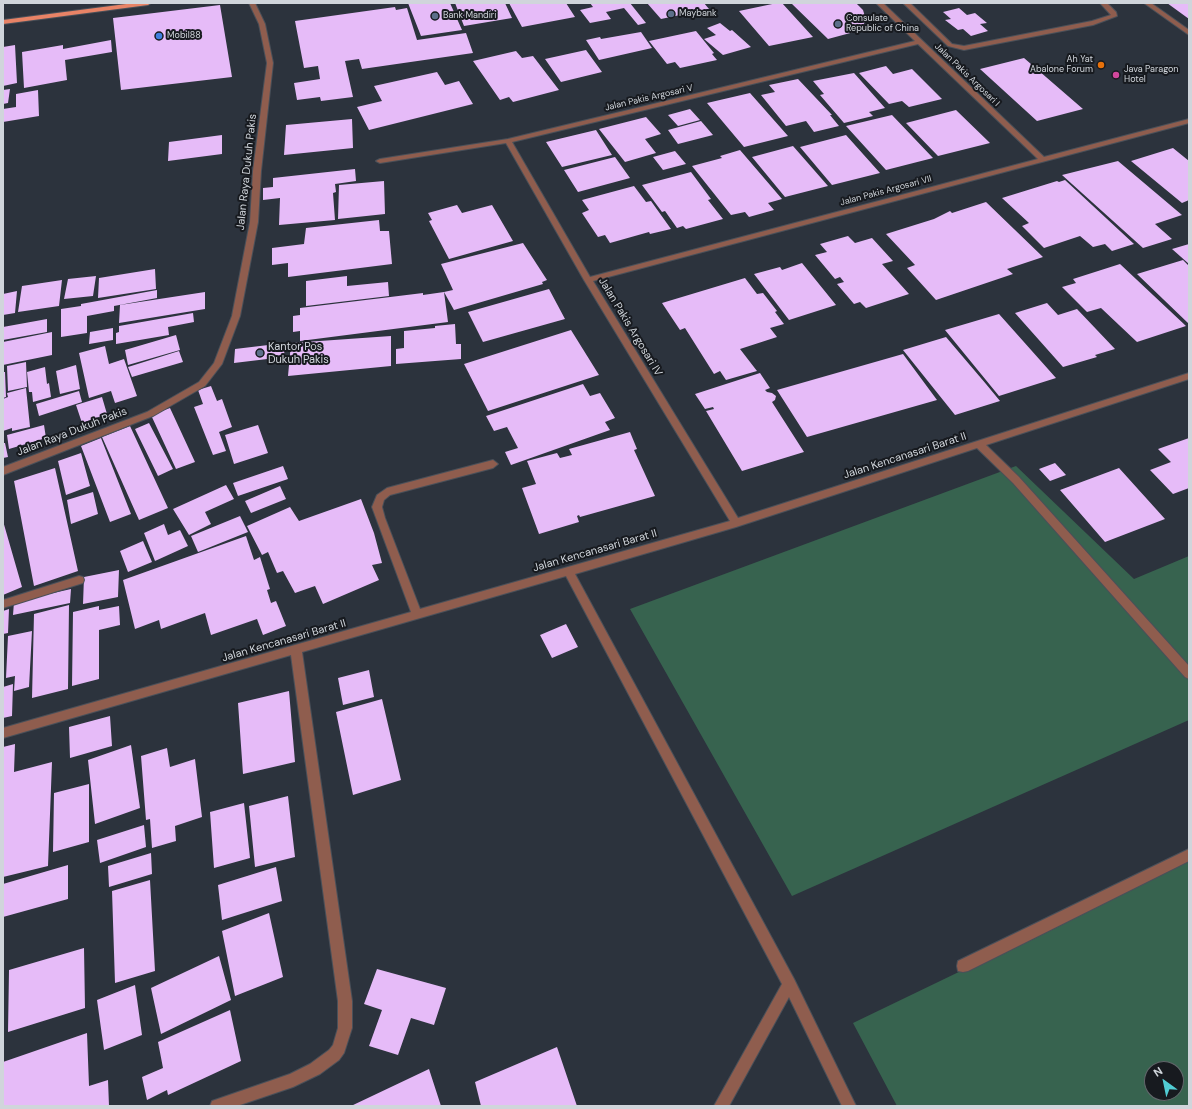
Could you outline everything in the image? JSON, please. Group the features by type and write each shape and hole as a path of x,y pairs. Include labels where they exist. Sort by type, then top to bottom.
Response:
{"main road":[{"path":"3,22 148,3"}],"street":[{"name":"Jalan Raya Dukuh Pakis","path":"3,471 150,414 202,384 218,364 236,316 254,222 257,171 270,63 262,24 252,3"},
{"name":"Jalan Pakis Argosari I","path":"879,3 1043,160"},
{"path":"906,3 950,45 964,48 1093,23 1114,16 1114,13 1103,3"},
{"path":"1147,3 1189,33"},
{"name":"Jalan Pakis Argosari V","path":"380,161 508,141 920,42"},
{"name":"Jalan Pakis Argosari VII","path":"588,280 1189,121"},
{"name":"Jalan Pakis Argosari IV","path":"508,141 588,280 736,523"},
{"name":"Jalan Kencanasari Barat II","path":"3,733 736,523 1189,376"},
{"path":"980,445 1016,480 1189,674"},
{"path":"417,615 380,518 378,507 380,498 387,492 493,464"},
{"path":"568,571 789,984 849,1106"},
{"path":"3,604 79,580"},
{"path":"217,1106 293,1080 315,1069 334,1055 339,1048 345,1028 345,1001 296,650"},
{"path":"963,966 1189,855"},
{"path":"721,1106 789,984"}],"green space":[{"path":"1016,466 1134,579 1189,556 1189,720 792,896 630,609"},
{"path":"1189,861 1189,1106 897,1106 853,1023"}],"building":[{"name":"Bank Mandiri","path":"408,3 450,3 462,30 421,36"},
{"path":"455,3 505,3 512,18 464,26"},
{"path":"509,3 566,3 575,17 522,27"},
{"path":"590,3 630,3 646,23 638,25 624,8 606,12 611,19 590,23 580,10 593,7"},
{"name":"Maybank","path":"647,3 704,3 709,9 661,19"},
{"path":"782,3 813,37 769,46 739,11"},
{"name":"Consulate Republic of China","path":"791,3 856,3 863,10 866,20 862,27 854,32 828,39"},
{"path":"1167,3 1189,3 1189,19"},
{"path":"220,5 232,77 121,90 113,18"},
{"path":"395,7 396,10 407,8 417,40 466,33 473,53 362,69 359,59 345,61 353,97 321,101 320,97 297,100 294,83 320,79 318,66 304,68 295,21"},
{"path":"959,8 967,15 975,13 987,23 980,24 988,31 971,36 963,29 958,30 945,20 951,19 943,12"},
{"path":"720,23 730,31 732,30 751,47 723,55 704,39 716,35 707,28"},
{"path":"696,31 714,53 712,54 717,60 680,68 675,62 667,64 649,41"},
{"path":"641,32 652,48 599,60 586,40 600,37 601,39"},
{"path":"111,40 112,52 65,60 67,80 24,88 22,52 63,45 63,49"},
{"path":"15,45 17,83 3,86 3,47"},
{"path":"586,50 602,72 561,82 545,59"},
{"path":"516,51 522,58 533,56 559,90 513,102 509,97 500,100 473,61"},
{"path":"1024,58 1083,109 1037,121 980,69"},
{"path":"886,66 893,74 912,69 942,99 909,107 902,101 889,104 859,73"},
{"path":"437,72 445,85 459,81 473,104 369,130 357,107 382,101 374,86"},
{"path":"854,73 885,108 869,112 873,116 844,123 820,95 824,94 813,81"},
{"path":"798,79 832,115 830,115 839,126 814,132 806,121 786,126 761,95 775,92 769,85"},
{"path":"10,89 8,103 3,104 3,90"},
{"path":"38,90 39,116 3,122 3,109 16,107 16,94"},
{"path":"750,93 788,136 744,147 707,103"},
{"path":"690,109 700,120 678,126 668,115"},
{"path":"956,110 990,143 938,156 906,123"},
{"path":"892,115 933,158 886,170 846,126"},
{"path":"646,117 661,134 645,139 656,153 625,162 599,129"},
{"path":"352,119 353,148 284,155 286,125"},
{"path":"701,121 713,135 678,144 668,130"},
{"path":"596,130 612,155 562,167 546,142"},
{"path":"222,135 222,154 168,161 169,142"},
{"path":"846,135 880,173 832,185 800,147"},
{"path":"793,146 828,186 785,197 752,157"},
{"path":"1173,148 1189,161 1189,200 1182,203 1131,161"},
{"path":"740,150 782,199 768,203 774,210 749,217 745,212 731,215 692,166 722,158 720,156"},
{"path":"675,151 686,164 663,170 653,157"},
{"path":"615,157 630,178 578,192 564,170"},
{"path":"1118,161 1182,215 1155,224 1172,239 1143,248 1062,175"},
{"path":"355,169 356,181 335,184 336,192 333,193 335,220 279,225 280,198 263,200 263,188 273,187 273,178"},
{"path":"691,172 711,199 708,200 723,219 686,229 683,226 677,228 665,211 662,212 642,185"},
{"path":"1065,180 1134,244 1112,251 1105,244 1093,247 1080,236 1044,248 1022,226 1029,223 1002,198 1057,181 1059,182"},
{"path":"384,181 385,214 338,219 339,185"},
{"path":"634,186 646,202 651,201 671,229 650,234 649,232 610,243 605,235 598,237 582,213 589,210 582,200"},
{"path":"986,202 1043,257 1007,269 1013,274 936,300 907,268 915,265 886,234 934,219 950,211 952,213"},
{"path":"457,205 462,213 492,205 513,241 449,259 429,221 432,220 428,213"},
{"path":"379,220 380,231 389,231 392,264 288,277 288,263 272,265 272,248 304,244 306,228"},
{"path":"848,236 855,243 872,238 893,261 882,264 909,294 866,308 860,302 854,304 837,284 844,282 840,277 835,279 815,255 827,252 820,244"},
{"path":"523,243 547,280 542,282 543,284 454,310 444,292 453,290 441,264"},
{"path":"1189,244 1189,264 1172,249"},
{"path":"1183,260 1189,266 1189,324 1137,274"},
{"path":"802,263 836,305 789,320 754,274 780,267 782,270"},
{"path":"1120,264 1186,326 1137,342 1101,308 1087,312 1062,287 1076,283 1073,279"},
{"path":"155,269 156,289 98,298 99,278"},
{"path":"96,276 93,296 64,299 68,279"},
{"path":"347,276 347,286 388,282 389,296 306,306 306,281"},
{"path":"745,278 757,294 763,293 777,311 775,312 784,324 770,328 777,337 740,349 757,371 726,380 720,371 714,374 685,328 680,330 662,303"},
{"path":"62,280 59,306 18,312 22,286"},
{"path":"549,289 565,319 483,342 468,312"},
{"path":"157,290 157,298 114,306 114,311 87,316 87,333 61,337 61,309"},
{"path":"17,291 15,313 3,315 3,294"},
{"path":"205,292 205,309 119,323 120,305"},
{"path":"444,292 448,322 300,341 300,331 293,332 293,316 300,315 300,308 423,293 423,295"},
{"path":"1047,303 1058,315 1077,309 1115,349 1095,355 1097,357 1063,367 1015,313"},
{"path":"193,313 194,322 168,327 169,335 116,344 116,333 119,332 119,326"},
{"path":"999,314 1056,378 999,396 945,330"},
{"path":"47,319 47,332 3,340 3,327"},
{"path":"455,324 456,344 461,344 461,359 396,364 396,349 404,348 404,331 435,328 435,326"},
{"path":"113,328 113,340 89,344 90,332"},
{"path":"571,330 599,375 488,411 464,364"},
{"path":"52,332 52,355 3,365 3,342"},
{"path":"176,335 180,350 128,365 125,350"},
{"path":"391,336 391,366 288,376 291,343"},
{"path":"946,337 1000,401 955,415 903,350"},
{"name":"Kantor Pos Dukuh Pakis","path":"285,343 284,357 234,363 235,349"},
{"path":"105,346 109,364 124,359 137,396 115,403 111,391 89,398 79,353"},
{"path":"179,351 183,362 132,377 128,367"},
{"path":"903,354 937,400 807,437 777,390"},
{"path":"26,362 27,387 8,391 7,366"},
{"path":"76,365 80,389 60,394 56,371"},
{"path":"45,367 47,384 49,383 51,397 33,402 32,392 29,392 27,372"},
{"path":"3,372 5,372 6,397 3,398"},
{"path":"760,373 770,388 765,390 776,396 775,400 772,402 804,452 742,471 706,411 714,409 713,407 705,409 695,394"},
{"path":"583,384 590,396 600,393 615,418 605,422 610,430 511,465 505,452 518,448 507,427 494,431 486,416"},
{"path":"211,386 217,401 222,399 232,427 219,432 226,451 213,455 194,407 203,404 198,390"},
{"path":"26,388 30,427 12,431 12,428 3,431 3,399 8,397 7,393"},
{"path":"79,391 82,402 39,416 36,404"},
{"path":"102,397 107,414 82,423 76,405"},
{"path":"170,408 195,462 176,469 151,415"},
{"path":"149,423 173,469 158,476 135,429"},
{"path":"44,425 46,438 9,449 7,435"},
{"path":"258,425 268,453 234,464 225,435"},
{"path":"130,426 168,508 139,520 102,437"},
{"path":"630,432 637,449 634,450 655,496 580,517 579,515 577,516 579,522 539,534 522,488 536,484 527,461 557,453 560,458 572,455 569,449"},
{"path":"101,438 131,514 110,522 81,446"},
{"path":"1189,438 1189,488 1173,494 1150,470 1171,462 1158,449"},
{"path":"3,443 5,443 8,457 3,458"},
{"path":"81,453 90,486 66,495 58,461"},
{"path":"1055,463 1066,475 1050,481 1039,469"},
{"path":"283,466 288,479 238,496 233,483"},
{"path":"55,468 78,571 34,586 14,481"},
{"path":"1119,468 1165,519 1105,542 1060,490"},
{"path":"226,485 234,499 205,512 211,524 189,535 173,509"},
{"path":"280,486 286,499 251,513 245,501"},
{"path":"93,492 98,514 71,524 67,500"},
{"path":"361,499 374,533 382,563 372,565 379,580 323,604 315,586 295,593 283,571 277,573 268,552 262,555 247,526 290,507 299,521"},
{"path":"240,516 248,532 198,552 191,536"},
{"path":"3,521 22,587 3,595"},
{"path":"164,524 168,535 180,530 188,546 155,561 144,533"},
{"path":"246,536 254,560 260,557 270,589 267,590 271,603 276,601 286,626 263,635 257,619 211,635 205,613 161,629 159,620 135,629 123,580"},
{"path":"143,541 152,562 128,572 120,551"},
{"path":"119,570 118,597 83,604 84,577"},
{"path":"71,589 70,603 13,615 14,602"},
{"path":"69,605 68,689 32,698 34,614"},
{"path":"99,606 99,610 119,606 120,625 99,630 99,679 72,686 73,612"},
{"path":"9,609 8,633 3,634 3,611"},
{"path":"566,624 578,647 552,658 540,635"},
{"path":"32,631 29,687 14,691 15,676 6,678 8,636"},
{"path":"369,670 374,697 343,705 338,678"},
{"path":"13,684 12,716 3,718 3,687"},
{"path":"289,691 295,762 243,774 238,703"},
{"path":"382,699 401,780 353,795 336,712"},
{"path":"110,716 112,746 70,758 69,727"},
{"path":"15,744 14,772 52,762 48,866 3,877 3,747"},
{"path":"131,745 140,808 95,824 88,760"},
{"path":"167,748 170,767 195,759 202,817 175,826 176,841 152,848 150,819 146,820 141,756"},
{"path":"89,784 89,842 53,852 54,793"},
{"path":"288,796 295,857 255,867 249,806"},
{"path":"244,803 250,858 214,868 210,812"},
{"path":"144,825 146,847 100,863 97,840"},
{"path":"151,853 152,874 109,887 108,866"},
{"path":"68,865 68,899 3,917 3,884"},
{"path":"276,867 282,901 222,920 218,885"},
{"path":"150,880 155,971 115,983 112,891"},
{"path":"269,913 283,977 235,996 222,931"},
{"path":"84,948 85,1008 8,1032 9,970"},
{"path":"219,956 231,1000 161,1034 151,988"},
{"path":"377,969 446,988 434,1025 411,1018 398,1055 369,1046 382,1010 364,1004"},
{"path":"135,985 142,1035 104,1050 97,1000"},
{"path":"230,1010 241,1061 168,1095 167,1090 147,1100 142,1077 163,1068 158,1042"},
{"path":"87,1033 89,1086 108,1080 109,1106 3,1106 3,1062"},
{"path":"557,1047 577,1106 481,1106 475,1082"},
{"path":"429,1069 441,1106 351,1106"}],"place":[{"name":"Maybank","path":"671,14"},
{"name":"Bank Mandiri","path":"435,16"},
{"name":"Consulate Republic of China","path":"838,24"},
{"name":"Mobil88","path":"159,36"},
{"name":"Ah Yat Abalone Forum","path":"1101,65"},
{"name":"Java Paragon Hotel","path":"1116,75"},
{"name":"Kantor Pos Dukuh Pakis","path":"260,353"}]}
